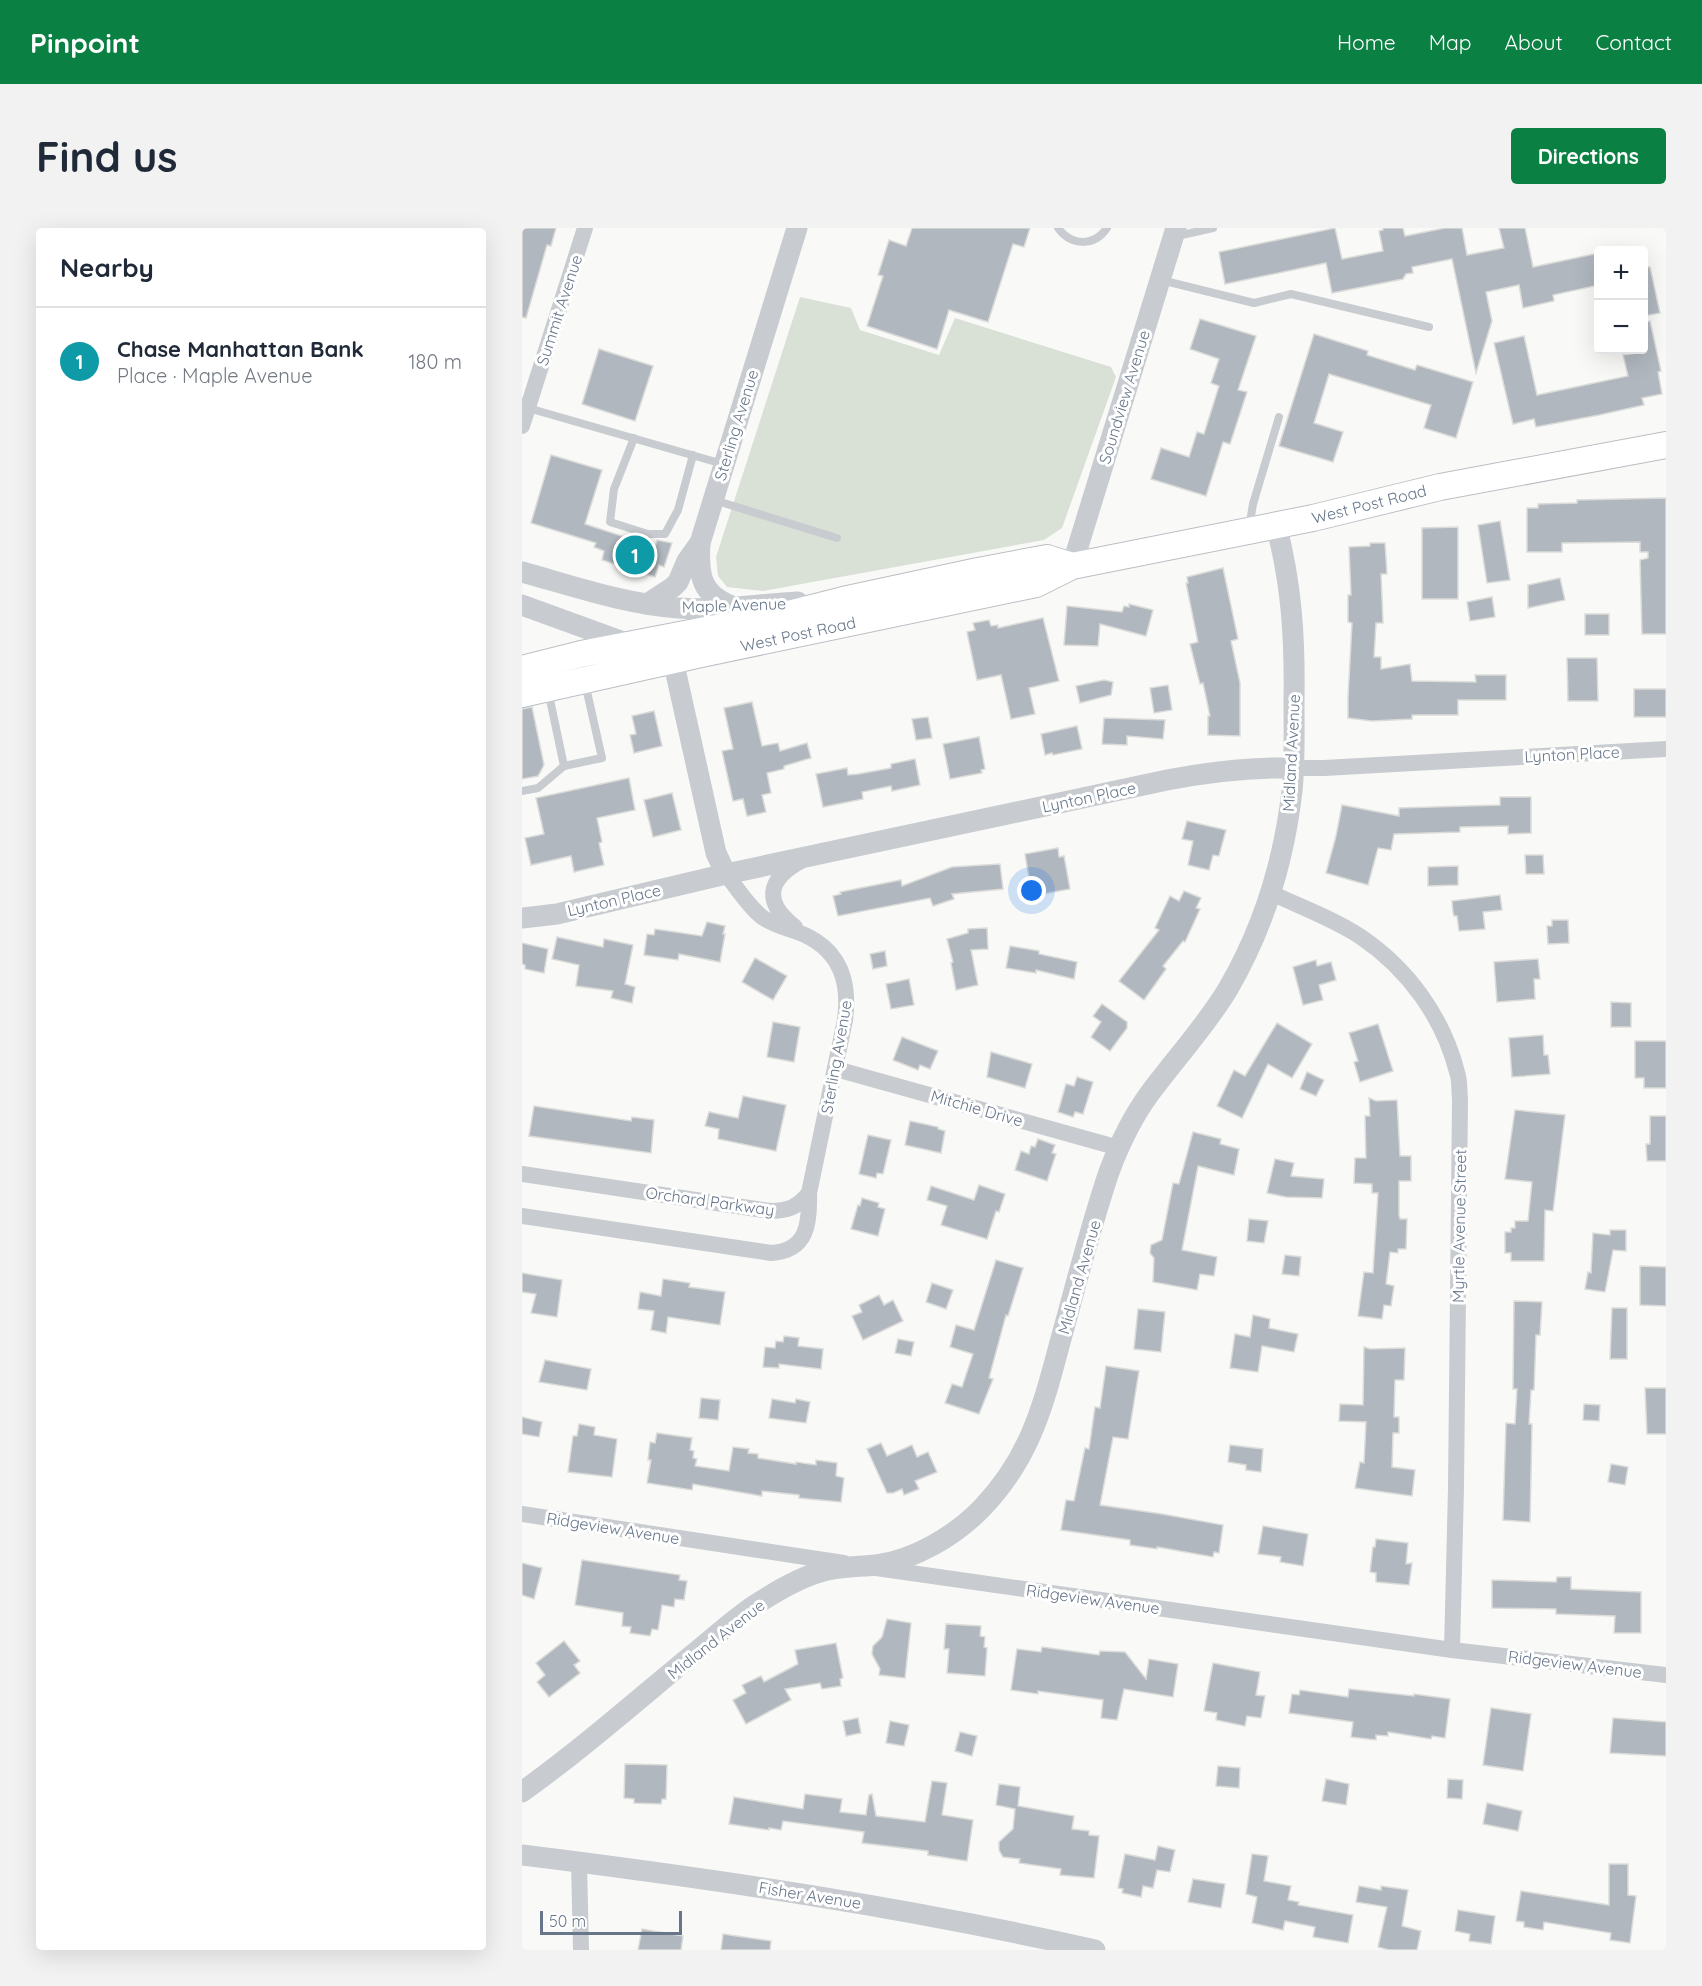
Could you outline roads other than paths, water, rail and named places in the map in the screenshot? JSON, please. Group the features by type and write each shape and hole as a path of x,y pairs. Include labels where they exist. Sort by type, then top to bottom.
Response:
{"main road":[{"name":"West Post Road","path":"522,694 1036,584 1071,566 1248,531 1440,487 1666,445"},
{"name":"West Post Road","path":"522,669 581,654 788,614 843,600 1047,558 1071,566"}],"street":[{"name":"Summit Avenue","path":"522,426 585,228"},
{"name":"Sterling Avenue","path":"647,604 678,582 687,561 700,543 797,228"},
{"name":"Soundview Avenue","path":"1071,566 1175,232"},
{"name":"Midland Avenue","path":"522,1792 560,1765 757,1604 794,1582 819,1572 901,1560 919,1553 978,1512 1000,1488 1022,1456 1038,1420 1087,1247 1119,1148 1149,1095 1186,1049 1229,988 1248,950 1271,893 1285,835 1293,768 1292,601 1276,525"},
{"path":"700,543 699,561 704,584 714,598 734,607"},
{"name":"Maple Avenue","path":"522,572 622,600 680,608 843,600"},
{"path":"522,605 673,660"},
{"name":"Sterling Avenue","path":"673,660 716,852 726,874 760,915 771,922 806,935"},
{"name":"Lynton Place","path":"522,918 557,914 726,874 1217,770 1264,767 1324,768 1666,749"},
{"name":"Sterling Avenue","path":"809,1193 836,1069 848,1000 841,970 833,957 779,912 773,901 778,878 786,869 810,857"},
{"name":"Myrtle Avenue Street","path":"1271,893 1352,932 1387,956 1405,974 1439,1022 1458,1073 1460,1099 1452,1650"},
{"name":"Mitchie Drive","path":"836,1069 1119,1148"},
{"name":"Orchard Parkway","path":"522,1174 770,1211 790,1209 800,1204 809,1193"},
{"path":"522,1216 771,1253 782,1252 799,1244 809,1218 809,1193"},
{"name":"Ridgeview Avenue","path":"522,1514 863,1566 1452,1650 1666,1675"},
{"name":"Fisher Avenue","path":"522,1855 812,1894 1004,1929 1095,1950"},
{"path":"579,1862 581,1950"}],"lane":[{"path":"1058,228 1066,238 1079,242 1092,242 1107,228"},
{"path":"1175,232 1213,228"},
{"path":"1160,280 1254,303 1291,294 1429,327"},
{"path":"528,408 724,464"},
{"path":"1248,531 1253,504 1279,417"},
{"path":"634,438 614,489 610,522 648,534 665,534 678,510 693,455"},
{"path":"713,499 837,538"},
{"path":"522,791 538,788 564,766 602,758 584,680"},
{"path":"548,688 564,766"}],"place":[{"name":"Chase Manhattan Bank","path":"635,555"}]}
